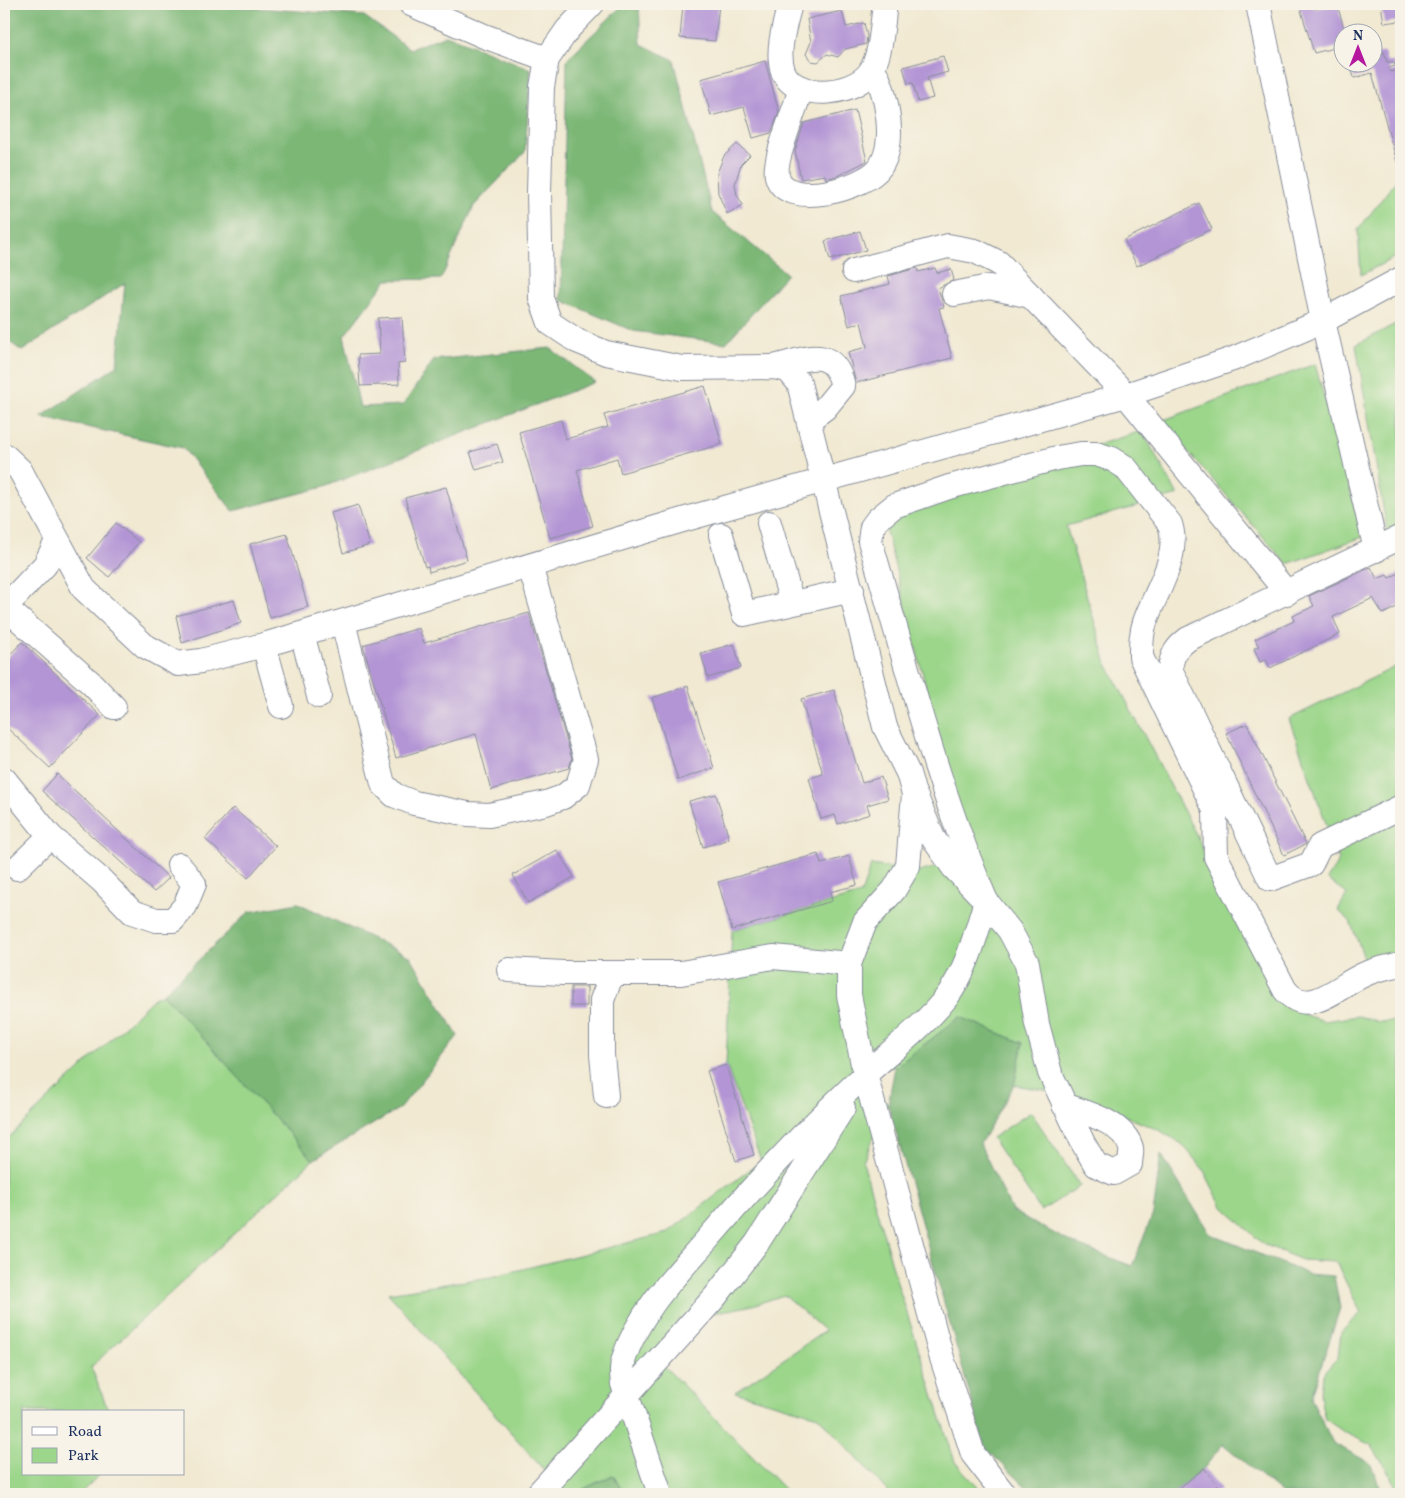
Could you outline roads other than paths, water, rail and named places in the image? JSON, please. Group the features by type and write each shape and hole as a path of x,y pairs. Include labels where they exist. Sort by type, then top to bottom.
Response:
{"lane":[{"path":"411,4 484,36 547,59"},
{"path":"592,4 568,29 547,59 542,87 539,191 541,298 550,323 577,341 606,353 682,368 791,368 829,360 839,370 843,386 813,410"},
{"path":"790,4 782,45 783,71 792,84 809,91 839,91 862,81 873,68 880,44 885,4"},
{"path":"1258,4 1323,321 1376,550"},
{"path":"801,88 791,122 778,152 776,175 782,186 794,192 809,195 823,194 862,181 880,168 890,144 890,122 873,68"},
{"path":"854,271 948,246 975,251 999,263 1126,395 1287,593"},
{"path":"4,454 20,470 84,589 145,646 178,664 186,663 264,645 530,566 1126,395 1233,359 1323,321 1401,279"},
{"path":"954,294 989,287 1030,296"},
{"path":"791,368 813,410 825,481 885,727 908,773 914,794 933,838 954,868 986,900 1010,931 1027,963 1037,1024 1050,1073 1064,1105"},
{"path":"660,1494 621,1370 623,1359 630,1343 654,1301 776,1162 865,1074 927,1021 947,997 962,968 986,900 965,853 948,802 870,541 872,528 878,519 894,506 949,487 1057,458 1096,454 1112,459 1125,467 1170,524 1172,532 1171,557 1143,628 1141,657 1215,810 1216,857 1284,990 1292,1000 1300,1002 1318,1001 1364,974 1401,964"},
{"path":"769,523 792,603"},
{"path":"721,536 744,614 852,590"},
{"path":"1401,537 1188,639 1178,646 1172,657 1170,669 1270,879 1311,864 1320,846 1401,807"},
{"path":"57,541 45,565 4,608 90,683 114,707"},
{"path":"342,622 383,784 394,794 414,803 468,814 489,815 546,803 563,797 578,786 586,760 530,566"},
{"path":"302,634 319,696"},
{"path":"264,645 281,706"},
{"path":"4,779 50,836 102,881 132,912 156,920 173,920 185,906 194,884 178,865"},
{"path":"914,794 908,866 894,890 865,922 849,964 849,995 865,1074 941,1355 973,1454 1004,1494"},
{"path":"17,868 50,836"},
{"path":"509,970 612,974 681,973 773,957 849,964"},
{"path":"606,1096 602,1055 602,1000 612,974"},
{"path":"538,1494 715,1297 757,1243 865,1074"}]}
